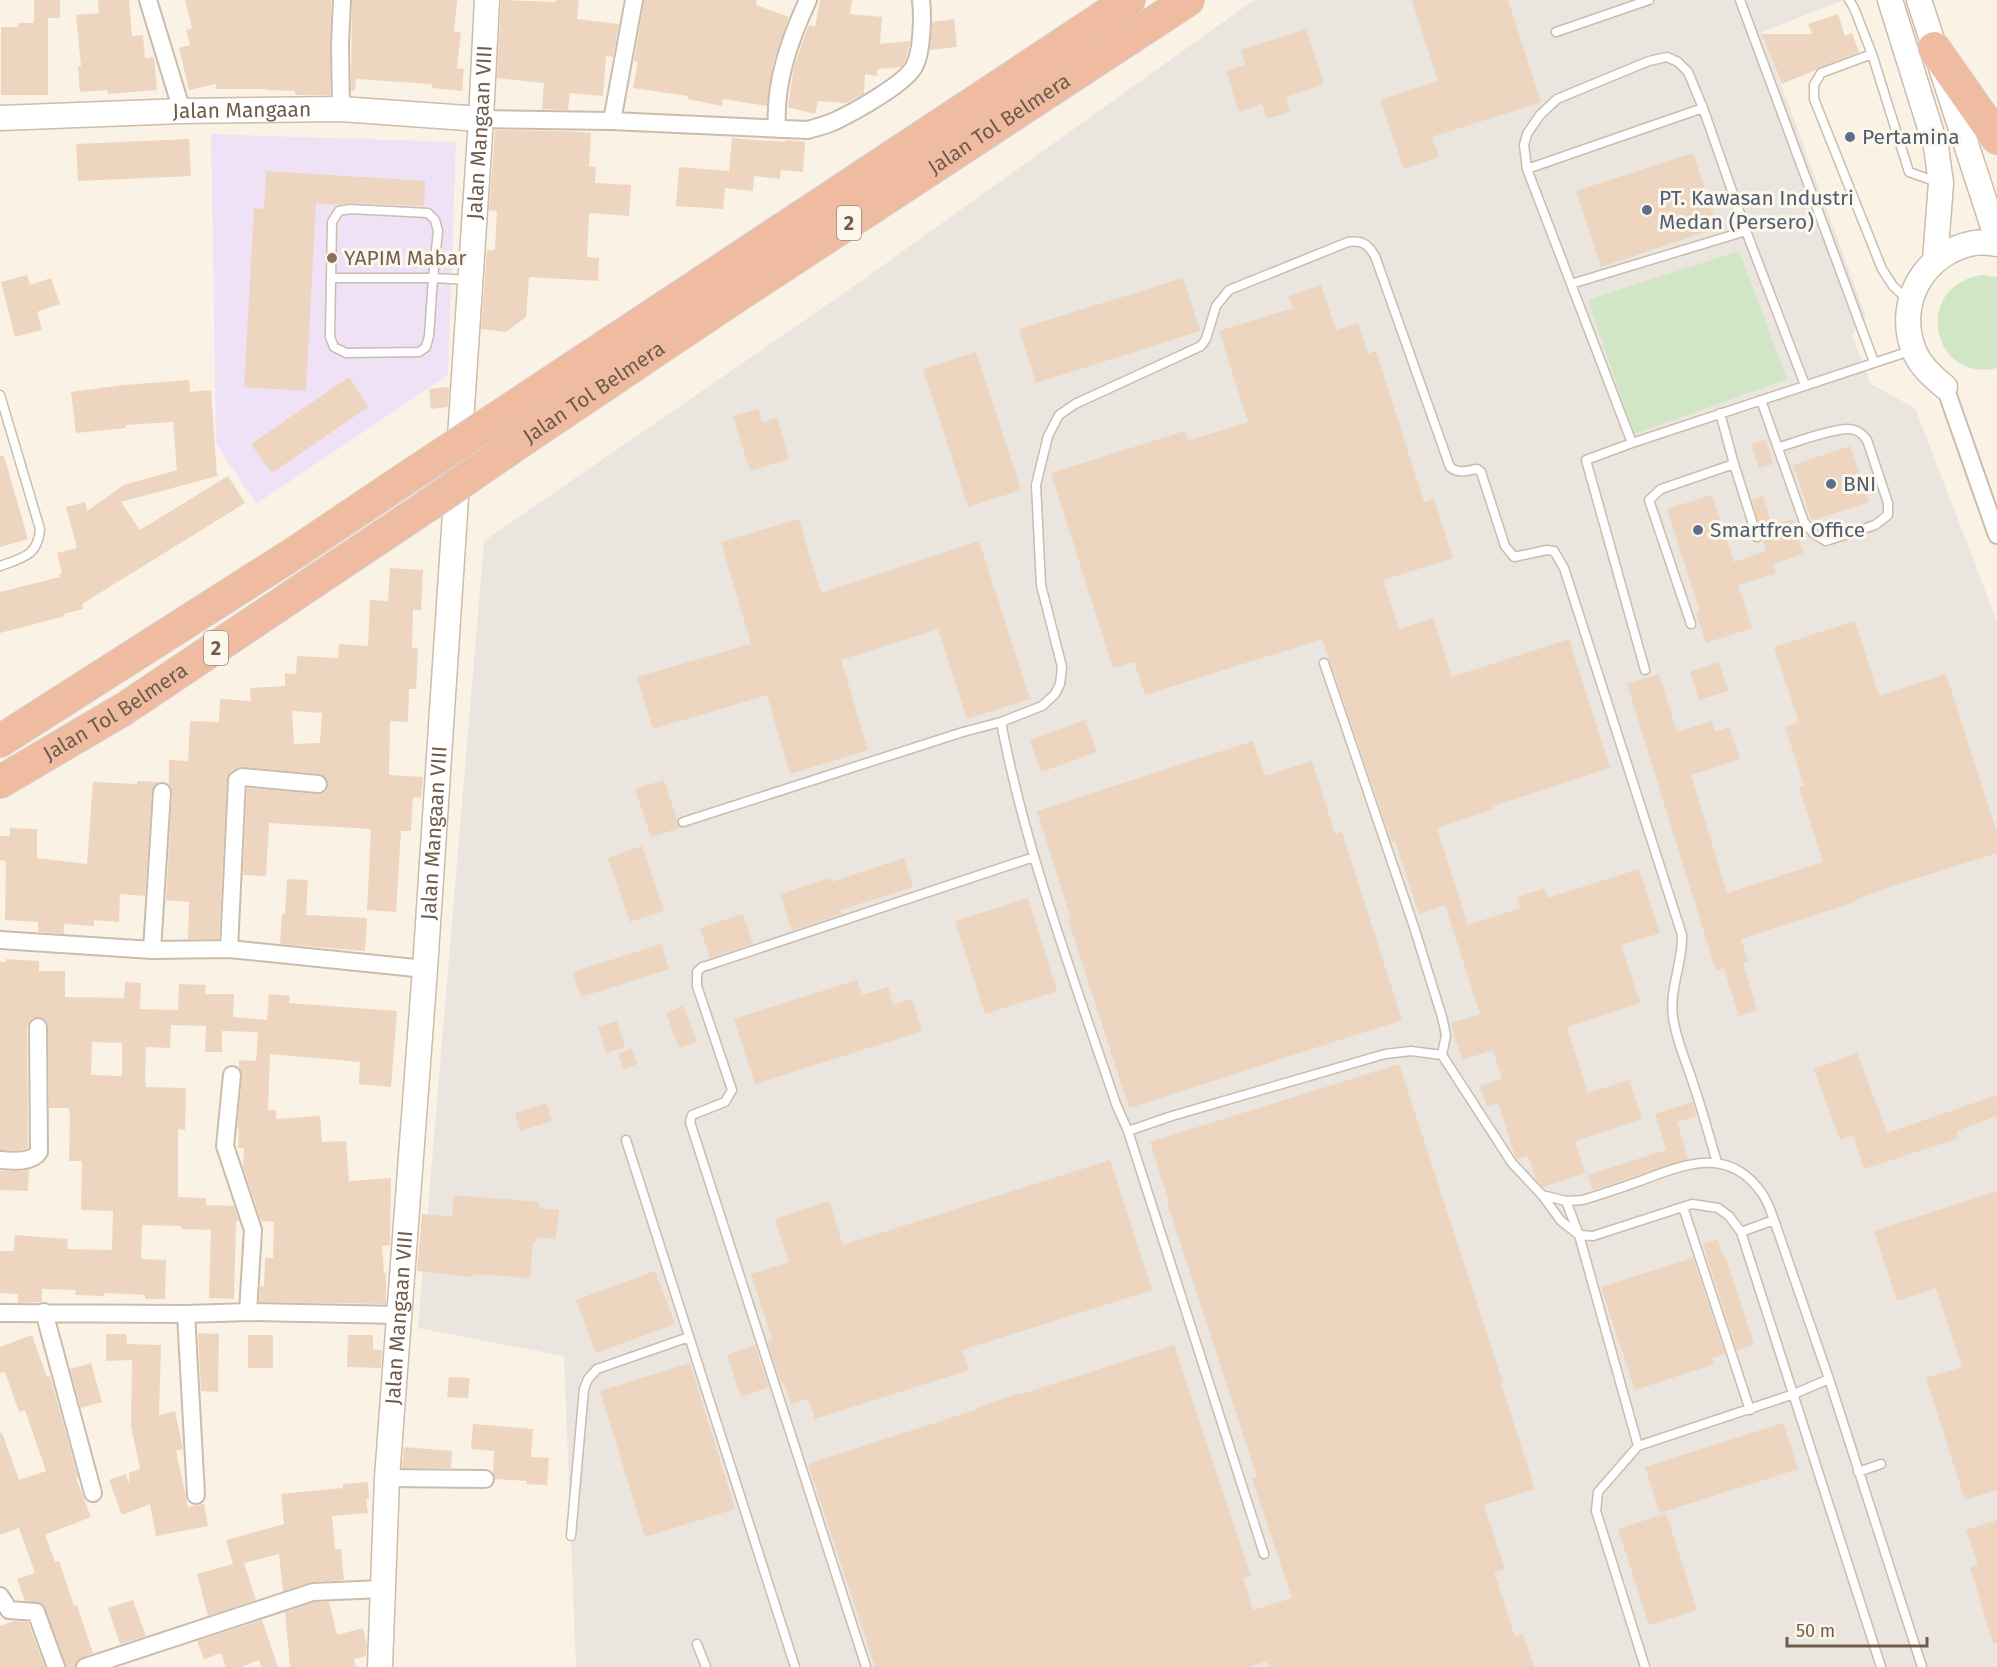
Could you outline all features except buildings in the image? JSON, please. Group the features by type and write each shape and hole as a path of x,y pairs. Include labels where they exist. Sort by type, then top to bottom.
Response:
{"highway":[{"name":"Jalan Tol Belmera","path":"0,741 296,552 1129,0"},
{"name":"Jalan Tol Belmera","path":"0,782 124,709 721,307 1188,0"},
{"path":"1934,48 1997,138"}],"street":[{"path":"148,0 183,111"},
{"path":"341,109 342,0"},
{"name":"Jalan Mangaan VIII","path":"380,1667 387,1479 425,969 471,280 487,0"},
{"path":"612,121 634,0"},
{"path":"777,129 776,115 780,84 789,43 808,0"},
{"path":"481,119 612,121 808,130 833,122 880,96 908,75 915,65 919,50 921,0"},
{"path":"1890,0 1936,147 1941,183 1935,261"},
{"path":"1919,0 1997,242 1976,243 1954,249 1935,261 1919,279 1909,302 1907,326 1913,350 1926,371 1945,387 1997,535"},
{"name":"Jalan Mangaan","path":"0,118 183,111 341,109 481,119"},
{"path":"229,949 237,780 242,777 318,784"},
{"path":"152,950 162,792"},
{"path":"0,940 152,950 229,949 425,969"},
{"path":"0,1160 16,1161 33,1158 39,1152 38,1027"},
{"path":"232,1075 225,1146 253,1230 248,1312"},
{"path":"44,1312 93,1493"},
{"path":"0,1313 248,1312 399,1315"},
{"path":"186,1314 196,1495"},
{"path":"387,1479 486,1479"},
{"path":"85,1667 314,1592 382,1588"},
{"path":"0,1596 9,1610 36,1612 56,1667"}],"lane":[{"path":"1556,32 1648,0"},
{"path":"1740,0 1874,362"},
{"path":"1849,0 1872,54 1909,172 1941,183"},
{"path":"1872,54 1821,73 1814,84 1814,99 1882,268 1893,286 1909,302"},
{"path":"1632,443 1527,169 1524,145 1527,134 1540,115 1557,99 1649,61 1667,57 1678,62 1688,72 1805,385"},
{"path":"1527,169 1703,108"},
{"path":"350,209 428,213 435,220 438,231 429,336 426,347 418,352 346,353 334,347 330,337 331,278 332,222 339,211 350,209"},
{"path":"1571,284 1746,231"},
{"path":"683,822 963,732 1001,722 1042,706 1055,694 1060,684 1062,667 1041,585 1036,485 1048,436 1059,415 1075,404 1201,346 1206,339 1216,306 1229,290 1348,242 1360,240 1369,246 1375,256 1450,466 1454,471 1477,469 1481,472 1505,546 1514,557 1547,550 1554,552 1564,568 1682,935 1683,951 1672,1000 1673,1017 1677,1038 1718,1162"},
{"path":"331,278 471,280"},
{"path":"1645,670 1586,460 1720,413 1913,350"},
{"path":"0,394 40,529 39,543 26,557 0,566"},
{"path":"1761,400 1804,522 1814,534 1826,541 1875,525 1888,515 1888,503 1867,440 1860,432 1849,428 1837,430 1779,447"},
{"path":"1720,413 1757,537"},
{"path":"1691,624 1649,500 1661,489 1734,464"},
{"path":"1324,663 1414,927 1442,1017 1446,1035 1442,1055 1512,1163 1542,1195 1561,1221 1579,1235 1593,1236 1692,1204 1718,1208 1729,1216 1741,1232 1881,1667"},
{"path":"1001,722 1007,755 1034,857 1116,1104 1128,1131 1264,1554"},
{"path":"866,1667 690,1122 692,1115 725,1102 732,1090 697,986 697,972 709,964 1034,857"},
{"path":"1128,1131 1385,1054 1411,1051 1442,1055"},
{"path":"626,1140 795,1667"},
{"path":"1542,1195 1566,1202 1583,1200 1695,1162 1718,1162 1736,1168 1752,1181 1764,1196 1774,1220 1829,1379 1922,1667"},
{"path":"1566,1202 1579,1235 1638,1446"},
{"path":"1683,1207 1750,1410"},
{"path":"1741,1232 1774,1220"},
{"path":"571,1536 584,1389 588,1379 597,1369 689,1337"},
{"path":"1646,1667 1596,1510 1598,1492 1638,1446 1750,1410 1829,1379"},
{"path":"1858,1472 1881,1464"},
{"path":"697,1644 706,1667"}],"shaded area":[{"path":"1254,0 1844,0 1762,32 1866,317 1852,335 1871,384 1915,408 1997,621 1997,1667 576,1667 564,1356 418,1328 484,541 850,289"},
{"name":"YAPIM Mabar","path":"211,134 456,142 448,375 256,504 216,444"}],"green space":[{"path":"1739,251 1787,379 1634,434 1588,300"},
{"path":"1982,275 1997,277 1997,368 1975,369 1957,361 1945,348 1938,331 1939,313 1946,296 1960,283"}],"place":[{"name":"Pertamina","path":"1850,137"},
{"name":"PT. Kawasan Industri Medan (Persero)","path":"1647,210"},
{"name":"YAPIM Mabar","path":"332,258"},
{"name":"BNI","path":"1831,484"},
{"name":"Smartfren Office","path":"1698,530"}]}
